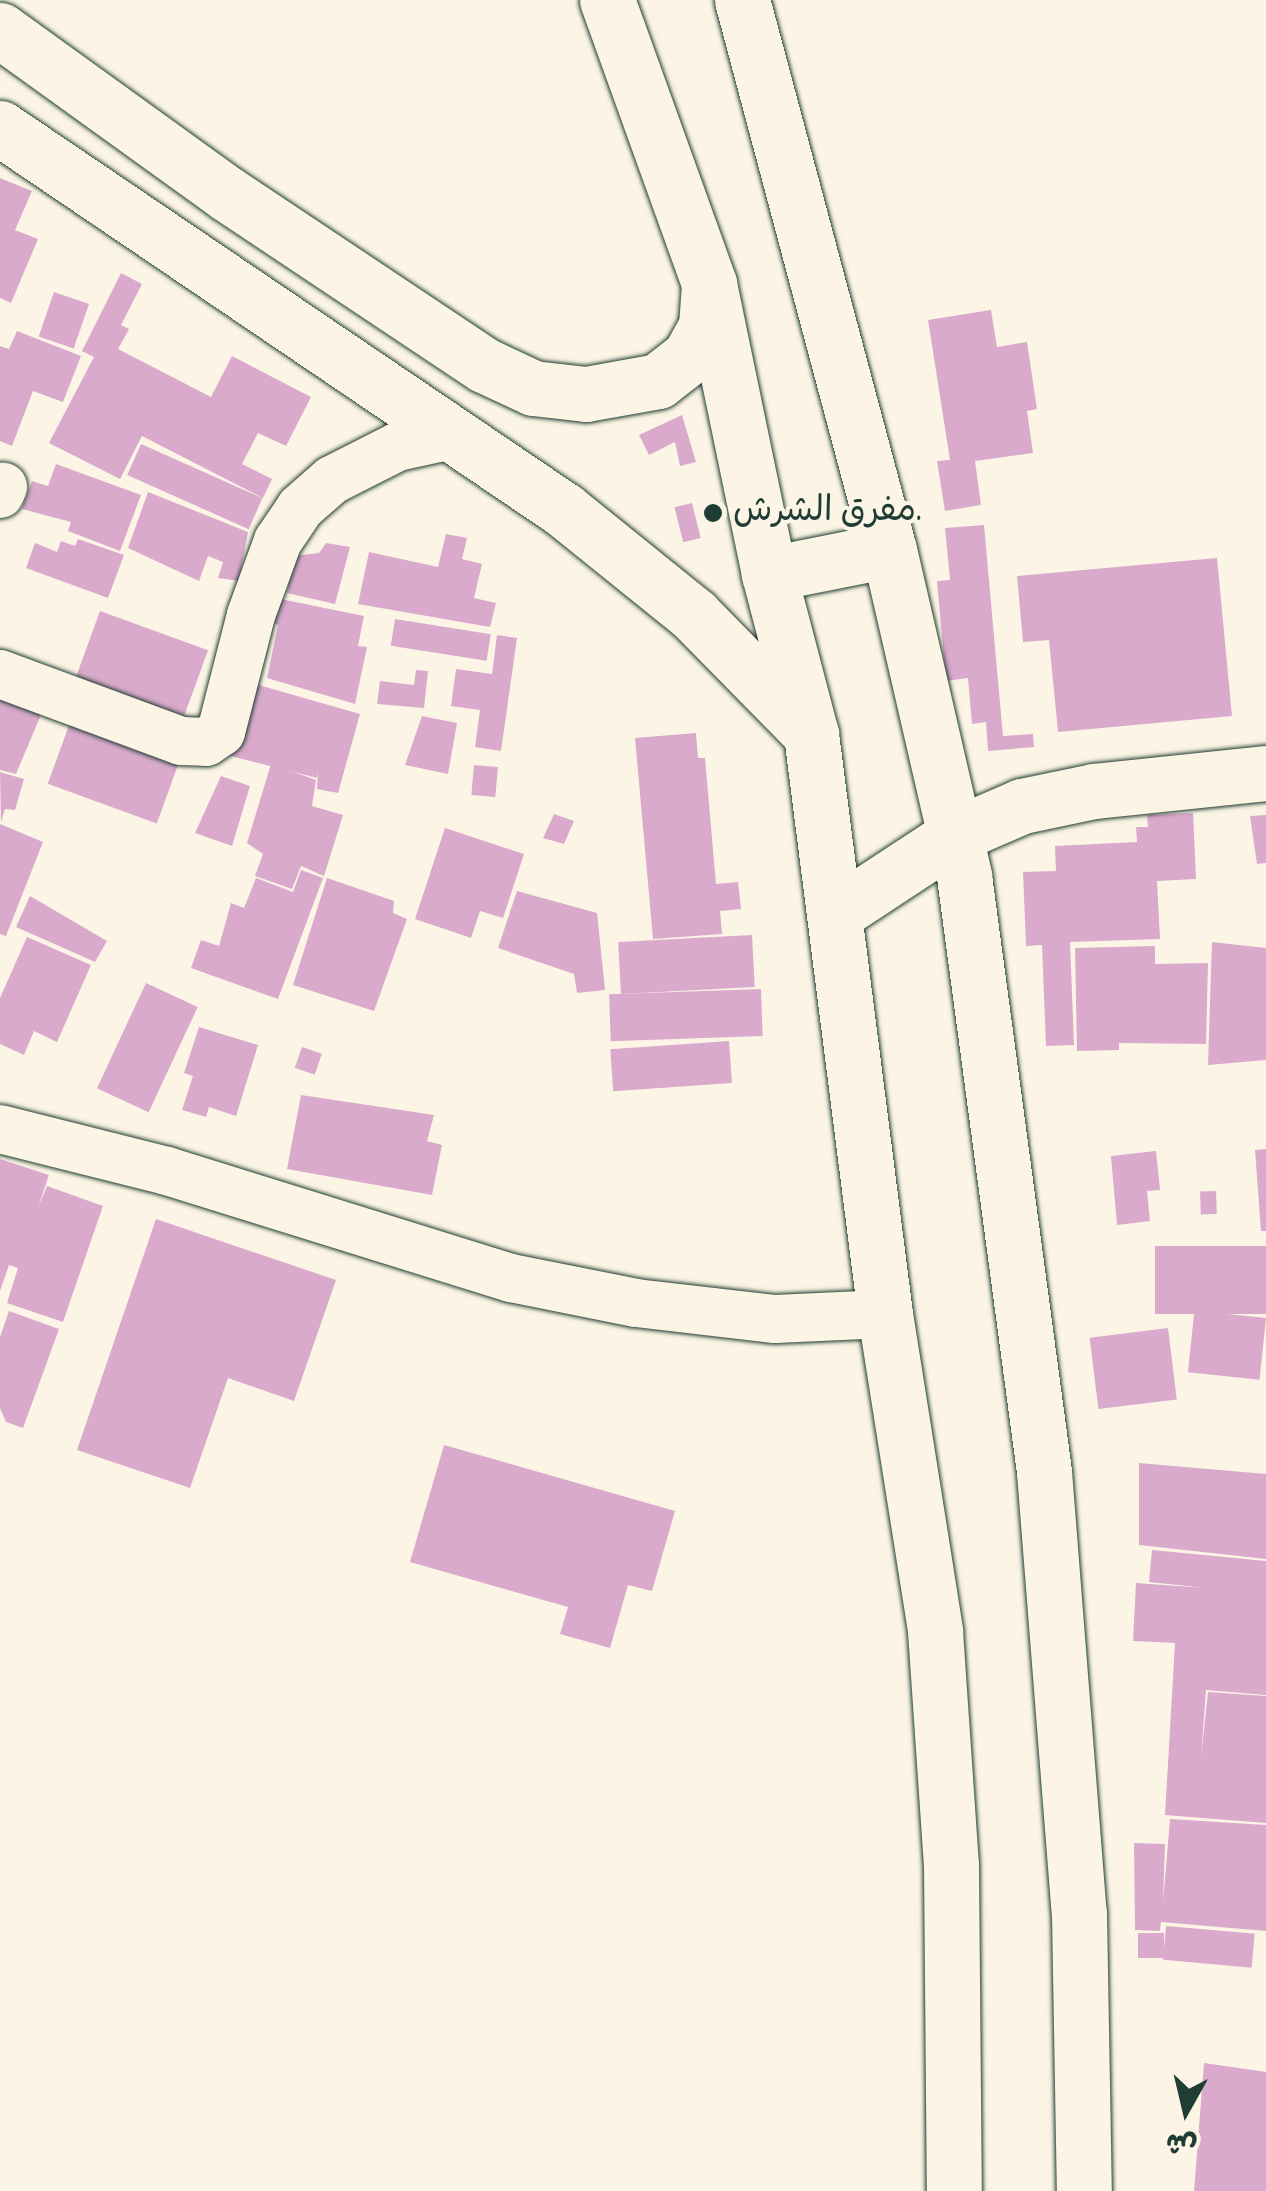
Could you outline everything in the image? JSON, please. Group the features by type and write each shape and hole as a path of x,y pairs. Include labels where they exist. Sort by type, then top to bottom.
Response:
{"main road":[{"path":"607,0 709,284 768,574 810,734 838,912 886,1314 935,1631 951,1866 954,2191"},
{"path":"742,0 889,550 955,835 1005,1148 1044,1472 1079,1913 1084,2191"},
{"path":"0,30 258,214 484,365 533,388 586,394 658,380 689,357 706,326 709,284"},
{"path":"0,128 476,448 681,604 810,734"},
{"path":"476,448 533,388"},
{"path":"768,574 889,550"},
{"path":"838,912 955,835 1058,796 1266,773"}],"street":[{"path":"0,674 181,741 206,742 222,732 251,615 278,541 300,508 332,480 397,446 476,448"},
{"path":"0,1129 167,1170 511,1278 636,1303 775,1320 886,1314"}],"building":[{"path":"0,178 32,191 15,230 38,239 11,303 0,298"},
{"path":"121,273 142,284 121,325 129,329 118,349 211,397 232,356 311,397 286,446 258,433 242,464 272,479 263,498 142,436 120,479 49,443 94,357 82,351"},
{"path":"54,292 89,304 74,348 39,336"},
{"path":"991,310 997,347 1027,342 1037,409 1027,411 1033,453 975,461 981,505 945,511 937,461 950,460 928,320"},
{"path":"17,331 81,356 63,402 33,391 12,446 0,441 0,346 9,349"},
{"path":"682,415 696,462 680,466 675,442 649,455 639,435"},
{"path":"141,444 263,498 249,529 127,475"},
{"path":"56,464 141,495 120,551 68,531 71,522 22,509 32,481 48,486"},
{"path":"148,492 248,532 239,581 218,578 223,562 208,556 199,581 128,548"},
{"path":"692,503 701,538 683,542 675,507"},
{"path":"984,525 1003,736 1033,734 1034,747 988,751 986,722 972,724 968,678 946,681 937,581 950,580 945,528"},
{"path":"446,534 467,538 462,559 482,564 474,598 496,603 490,627 358,604 369,552 438,567"},
{"path":"78,539 124,555 108,598 26,568 35,543 57,552 61,541 75,546"},
{"path":"326,543 350,547 335,604 287,593 293,556 319,553"},
{"path":"1217,558 1232,716 1058,732 1049,640 1023,642 1017,576"},
{"path":"271,597 364,616 358,646 367,647 355,704 267,678 278,625 266,622"},
{"path":"100,611 208,650 184,716 76,677"},
{"path":"395,619 491,634 487,661 391,646"},
{"path":"497,635 517,638 501,751 475,747 480,710 451,706 456,669 492,674"},
{"path":"416,670 428,671 424,708 377,704 380,681 414,685"},
{"path":"0,680 48,698 16,774 0,770"},
{"path":"241,680 360,714 338,793 317,789 318,771 317,778 227,755"},
{"path":"422,716 457,723 448,774 405,765"},
{"path":"72,717 181,757 157,823 48,784"},
{"path":"696,733 698,758 705,758 716,884 738,882 741,909 720,911 722,934 653,939 635,738"},
{"path":"271,764 316,780 312,806 343,815 324,876 301,866 292,889 255,876 263,854 247,843"},
{"path":"474,765 498,767 495,797 471,795"},
{"path":"0,772 24,779 15,810 5,809 1,822"},
{"path":"221,776 250,786 232,846 195,833"},
{"path":"1193,813 1196,879 1157,881 1160,939 1070,942 1074,1045 1046,1046 1042,945 1026,946 1023,872 1056,871 1055,846 1137,842 1136,827 1148,827 1147,815"},
{"path":"554,814 574,821 564,844 543,838"},
{"path":"1266,815 1266,863 1257,864 1250,816"},
{"path":"0,824 43,842 6,936 0,934"},
{"path":"445,828 524,854 503,918 480,911 471,938 415,919"},
{"path":"301,870 323,878 278,999 191,968 201,940 219,946 231,903 244,908 256,878 293,892"},
{"path":"327,878 394,901 393,913 407,919 374,1011 293,985"},
{"path":"517,891 597,913 605,990 577,993 574,974 498,948"},
{"path":"30,896 107,941 95,962 16,927"},
{"path":"752,935 755,987 621,994 618,942"},
{"path":"27,937 91,965 57,1042 34,1031 24,1055 0,1044 0,998"},
{"path":"1212,942 1266,948 1266,1060 1208,1065"},
{"path":"1155,946 1155,964 1208,963 1206,1044 1119,1043 1119,1050 1077,1051 1075,948"},
{"path":"146,983 198,1007 149,1112 97,1088"},
{"path":"761,989 763,1036 611,1041 609,994"},
{"path":"199,1027 258,1045 236,1116 209,1107 206,1117 182,1110 193,1076 184,1073"},
{"path":"729,1041 732,1083 613,1091 610,1049"},
{"path":"302,1047 322,1054 315,1075 295,1068"},
{"path":"301,1095 434,1115 427,1141 442,1145 432,1195 287,1169"},
{"path":"1266,1149 1266,1231 1261,1231 1255,1150"},
{"path":"1156,1151 1160,1190 1147,1191 1150,1221 1117,1225 1111,1156"},
{"path":"0,1159 49,1175 38,1207 47,1186 103,1206 63,1322 7,1303 18,1268 9,1265 0,1291"},
{"path":"1216,1191 1217,1214 1201,1215 1200,1192"},
{"path":"156,1219 336,1280 294,1401 228,1378 190,1488 77,1450"},
{"path":"1155,1246 1266,1246 1266,1314 1155,1314"},
{"path":"1194,1310 1266,1318 1260,1380 1188,1372"},
{"path":"9,1311 59,1329 23,1428 6,1422 0,1408 0,1337"},
{"path":"1168,1328 1177,1399 1098,1409 1090,1338"},
{"path":"444,1445 675,1511 652,1591 628,1585 610,1648 560,1634 568,1607 410,1562"},
{"path":"1139,1463 1266,1474 1266,1559 1139,1545"},
{"path":"1152,1550 1266,1561 1266,1695 1206,1690 1201,1758 1208,1692 1266,1696 1266,1823 1165,1815 1175,1643 1133,1641 1136,1583 1205,1588 1149,1582"},
{"path":"1170,1819 1266,1825 1266,1931 1161,1922 1160,1931 1135,1930 1134,1843 1165,1844 1163,1903"},
{"path":"1166,1926 1255,1934 1252,1968 1163,1960"},
{"path":"1138,1933 1164,1933 1164,1958 1138,1958"},
{"path":"1204,2063 1266,2072 1266,2191 1194,2191"}],"place":[{"name":"مفرق الشرش.","path":"713,513"}]}
